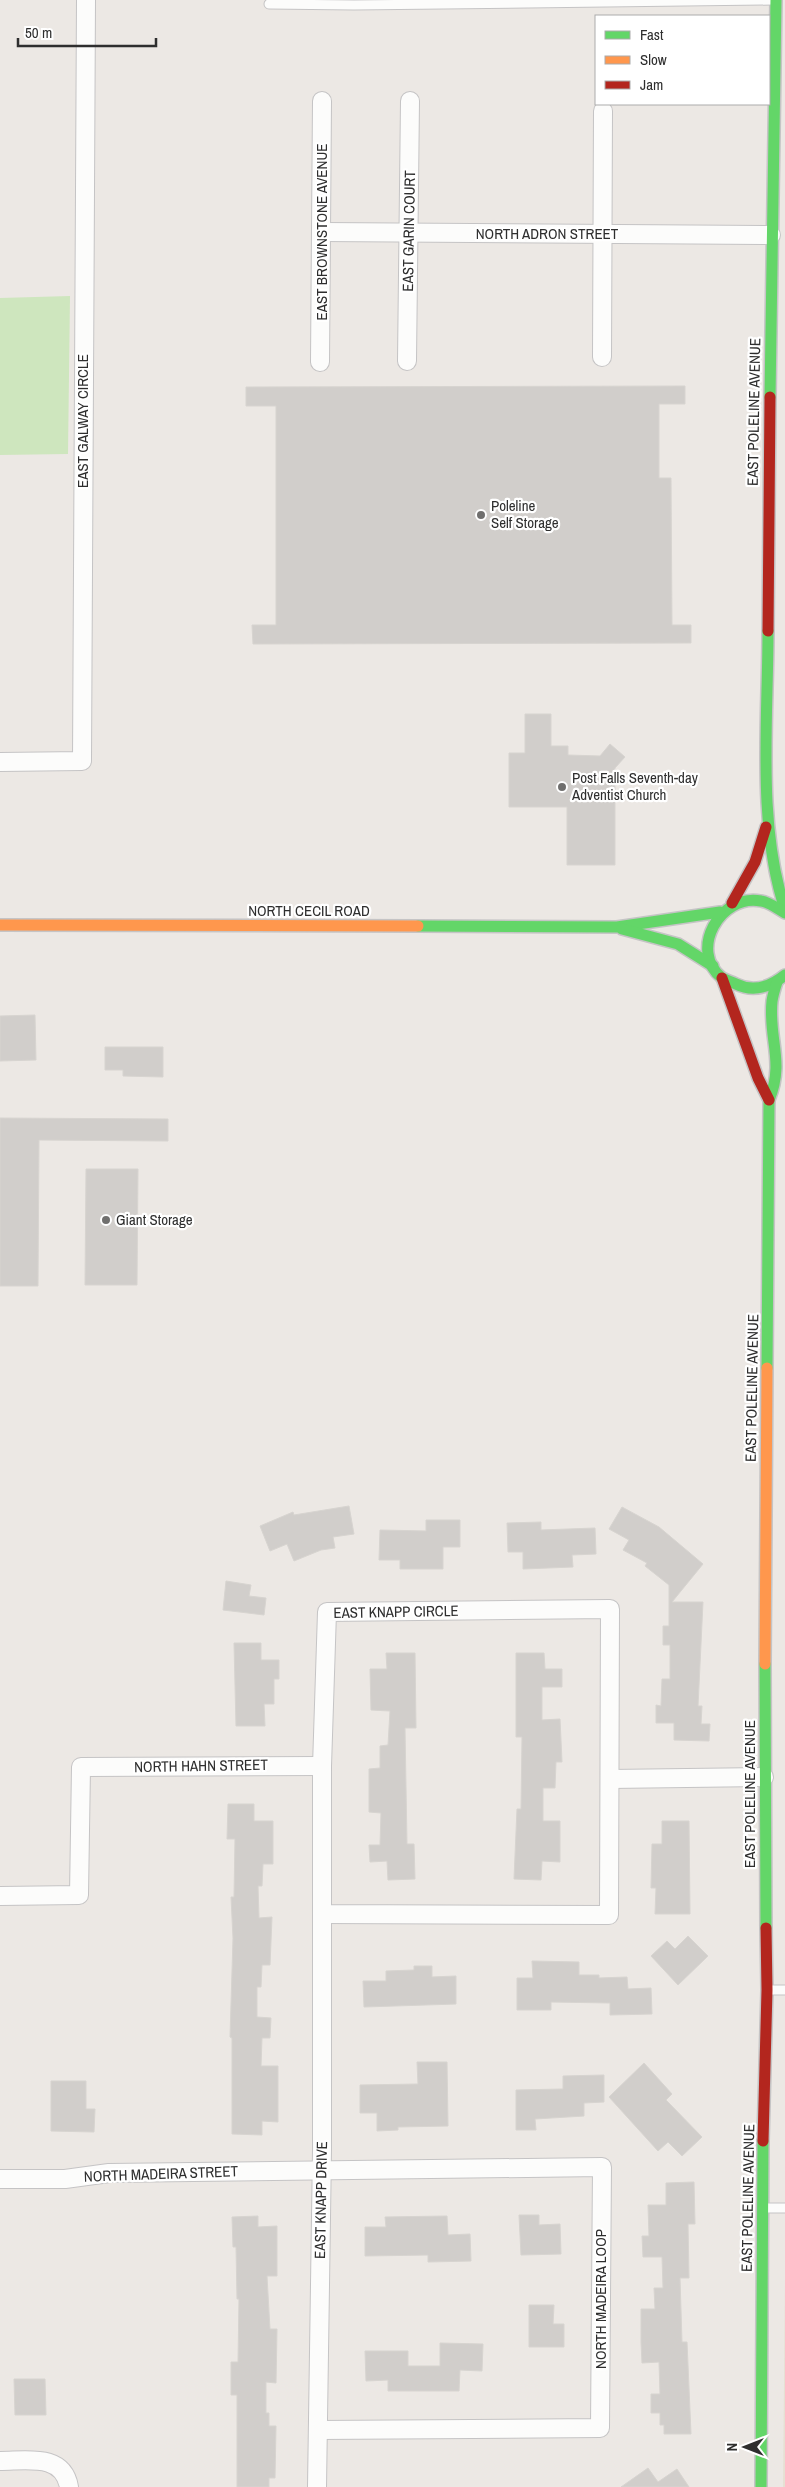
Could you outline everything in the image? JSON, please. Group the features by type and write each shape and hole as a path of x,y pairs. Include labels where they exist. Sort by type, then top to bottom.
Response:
{"main road":[{"name":"EAST POLELINE AVENUE","path":"774,0 766,675 767,824 779,891 785,911"},
{"name":"EAST POLELINE AVENUE","path":"732,903 754,862 767,824"},
{"path":"781,978 763,988 748,989 734,986 722,978 713,966 708,953 708,938 712,924 720,912 732,903 746,899 760,899 785,911"},
{"name":"NORTH CECIL ROAD","path":"0,925 617,927 646,922 675,921 720,912"},
{"name":"NORTH CECIL ROAD","path":"617,927 649,938 673,942 691,950 713,966"},
{"name":"EAST POLELINE AVENUE","path":"722,978 758,1078 770,1100"},
{"name":"EAST POLELINE AVENUE","path":"761,2487 762,2208 767,1990 764,1777 773,1261 770,1100 776,1084 778,1064 774,1042 772,1000 781,978"}],"street":[{"name":"EAST GALWAY CIRCLE","path":"0,762 82,761 86,0"},
{"name":"EAST GARIN COURT","path":"407,361 410,101"},
{"name":"EAST BROWNSTONE AVENUE","path":"320,362 322,102"},
{"path":"602,357 603,111"},
{"name":"NORTH ADRON STREET","path":"322,232 771,235"},
{"path":"766,675 785,675"},
{"name":"EAST KNAPP CIRCLE","path":"610,1609 610,1778 609,1915 322,1914 322,1766 327,1612 610,1609"},
{"name":"NORTH HAHN STREET","path":"0,1896 78,1895 81,1767 322,1766"},
{"path":"610,1778 764,1777"},
{"name":"EAST KNAPP DRIVE","path":"317,2487 322,2171 322,1914"},
{"name":"NORTH MADEIRA LOOP","path":"318,2430 600,2428 602,2167 322,2171"},
{"name":"NORTH MADEIRA STREET","path":"0,2178 65,2179 119,2173 322,2171"},
{"path":"0,2461 50,2463 61,2468 67,2476 69,2487"}],"lane":[{"path":"269,4 313,2 774,0"},
{"path":"767,1990 785,1990"},
{"path":"762,2208 785,2208"}],"shaded area":[{"path":"785,2277 785,2487 783,2487"}],"green space":[{"path":"70,296 68,454 0,455 0,298"}],"building":[{"name":"Poleline Self Storage","path":"685,386 685,404 659,404 659,478 671,478 672,625 691,625 691,643 253,644 252,625 276,625 276,406 246,406 246,387"},
{"name":"Post Falls Seventh-day Adventist Church","path":"525,714 551,714 551,746 568,746 568,755 600,756 610,744 625,757 615,768 615,865 567,865 567,807 509,807 509,753 525,753"},
{"path":"35,1015 36,1060 0,1061 0,1016"},
{"path":"105,1047 163,1047 163,1077 123,1076 123,1070 105,1070"},
{"path":"0,1118 168,1119 168,1141 39,1140 38,1286 0,1286"},
{"path":"86,1169 138,1169 137,1285 85,1285"},
{"path":"349,1506 354,1534 333,1537 335,1548 321,1550 294,1561 287,1544 270,1551 260,1526 293,1512 294,1515"},
{"path":"622,1507 659,1527 703,1564 672,1602 703,1602 698,1706 702,1706 701,1724 710,1724 709,1741 674,1740 674,1723 656,1723 656,1705 661,1706 662,1679 670,1679 670,1645 663,1645 663,1626 669,1626 669,1585 645,1566 647,1563 623,1550 629,1540 609,1529"},
{"path":"426,1520 460,1520 460,1547 443,1547 443,1569 400,1569 400,1560 379,1560 380,1530 426,1531"},
{"path":"541,1522 541,1530 595,1528 596,1554 572,1555 573,1567 523,1569 523,1552 508,1552 507,1523"},
{"path":"226,1581 251,1585 249,1596 266,1598 264,1615 223,1610"},
{"path":"234,1643 261,1643 261,1660 279,1660 279,1679 274,1679 274,1704 264,1704 265,1726 236,1726"},
{"path":"386,1653 415,1653 416,1728 405,1728 407,1844 414,1844 415,1879 388,1880 387,1861 370,1862 369,1845 380,1845 381,1813 369,1812 369,1769 380,1768 380,1746 388,1745 390,1711 371,1710 370,1669 387,1669"},
{"path":"516,1653 544,1653 545,1669 562,1669 562,1687 542,1687 542,1720 560,1719 562,1762 556,1762 555,1788 543,1788 543,1821 560,1821 560,1862 542,1861 541,1880 514,1879 517,1809 521,1809 522,1737 516,1737"},
{"path":"228,1804 254,1804 254,1821 273,1821 273,1864 263,1864 262,1886 258,1886 259,1918 272,1917 270,1965 262,1965 261,1987 257,1987 257,2017 271,2018 270,2038 262,2038 261,2066 278,2066 278,2122 262,2121 262,2135 232,2134 232,2038 230,2037 233,1938 231,1897 234,1897 235,1839 227,1839"},
{"path":"662,1821 689,1821 690,1914 655,1914 656,1888 651,1888 652,1844 662,1844"},
{"path":"688,1936 708,1956 678,1985 651,1956 667,1941 675,1949"},
{"path":"532,1961 579,1962 579,1975 599,1975 599,1978 627,1977 628,1989 651,1988 652,2014 610,2015 610,2003 551,2002 551,2010 517,2010 517,1978 533,1978"},
{"path":"414,1966 432,1966 432,1977 456,1976 456,2004 364,2007 363,1981 386,1981 386,1971 414,1970"},
{"path":"417,2062 447,2062 448,2126 398,2127 398,2130 377,2131 377,2113 360,2113 360,2085 418,2084"},
{"path":"644,2063 672,2094 666,2100 702,2137 682,2156 668,2142 658,2151 609,2097"},
{"path":"604,2075 604,2102 584,2103 584,2116 535,2119 536,2130 516,2130 516,2090 563,2089 563,2076"},
{"path":"51,2081 86,2081 86,2109 95,2109 94,2132 51,2131"},
{"path":"694,2182 695,2224 688,2224 689,2278 680,2278 682,2342 687,2342 691,2434 664,2434 664,2425 660,2425 660,2413 651,2413 651,2394 660,2394 659,2362 642,2363 641,2342 641,2309 655,2309 654,2288 663,2288 662,2257 643,2257 642,2236 649,2236 648,2205 666,2205 666,2183"},
{"path":"519,2215 539,2215 539,2225 560,2224 561,2254 521,2255"},
{"path":"258,2216 258,2227 277,2226 277,2276 267,2276 270,2329 277,2329 276,2383 266,2382 266,2413 269,2413 269,2426 276,2426 275,2478 269,2478 269,2487 237,2487 237,2395 231,2395 231,2362 238,2362 239,2299 237,2299 236,2247 233,2247 232,2217"},
{"path":"447,2216 448,2235 470,2234 471,2261 428,2262 428,2255 365,2256 365,2227 386,2227 385,2217"},
{"path":"529,2305 554,2305 553,2324 564,2324 564,2347 529,2347"},
{"path":"440,2343 483,2344 482,2371 460,2370 459,2391 388,2391 388,2380 366,2381 365,2351 408,2351 408,2366 440,2366"},
{"path":"14,2379 45,2379 46,2415 15,2415"},
{"path":"648,2468 658,2482 677,2469 689,2487 621,2487"}],"traffic: fast":[{"path":"770,397 776,0"},
{"path":"768,631 767,808 776,877 785,909"},
{"path":"785,913 761,901 746,901 733,906 713,926 708,953 712,967 722,978 743,987 762,987 774,983 785,975"},
{"path":"418,926 617,927 720,912"},
{"path":"622,929 678,944 713,966"},
{"path":"767,1368 769,1100 776,1074 771,1014 777,982"},
{"path":"765,1664 766,1928"},
{"path":"761,2487 763,2141"}],"traffic: slow":[{"path":"0,925 418,926"},
{"path":"765,1664 767,1368"}],"traffic: jam":[{"path":"768,631 770,397"},
{"path":"732,903 755,862 766,827"},
{"path":"722,978 758,1078 769,1100"},
{"path":"763,2141 767,1990 766,1928"}],"place":[{"name":"Poleline Self Storage","path":"481,515"},
{"name":"Post Falls Seventh-day Adventist Church","path":"562,787"},
{"name":"Giant Storage","path":"106,1220"}]}
